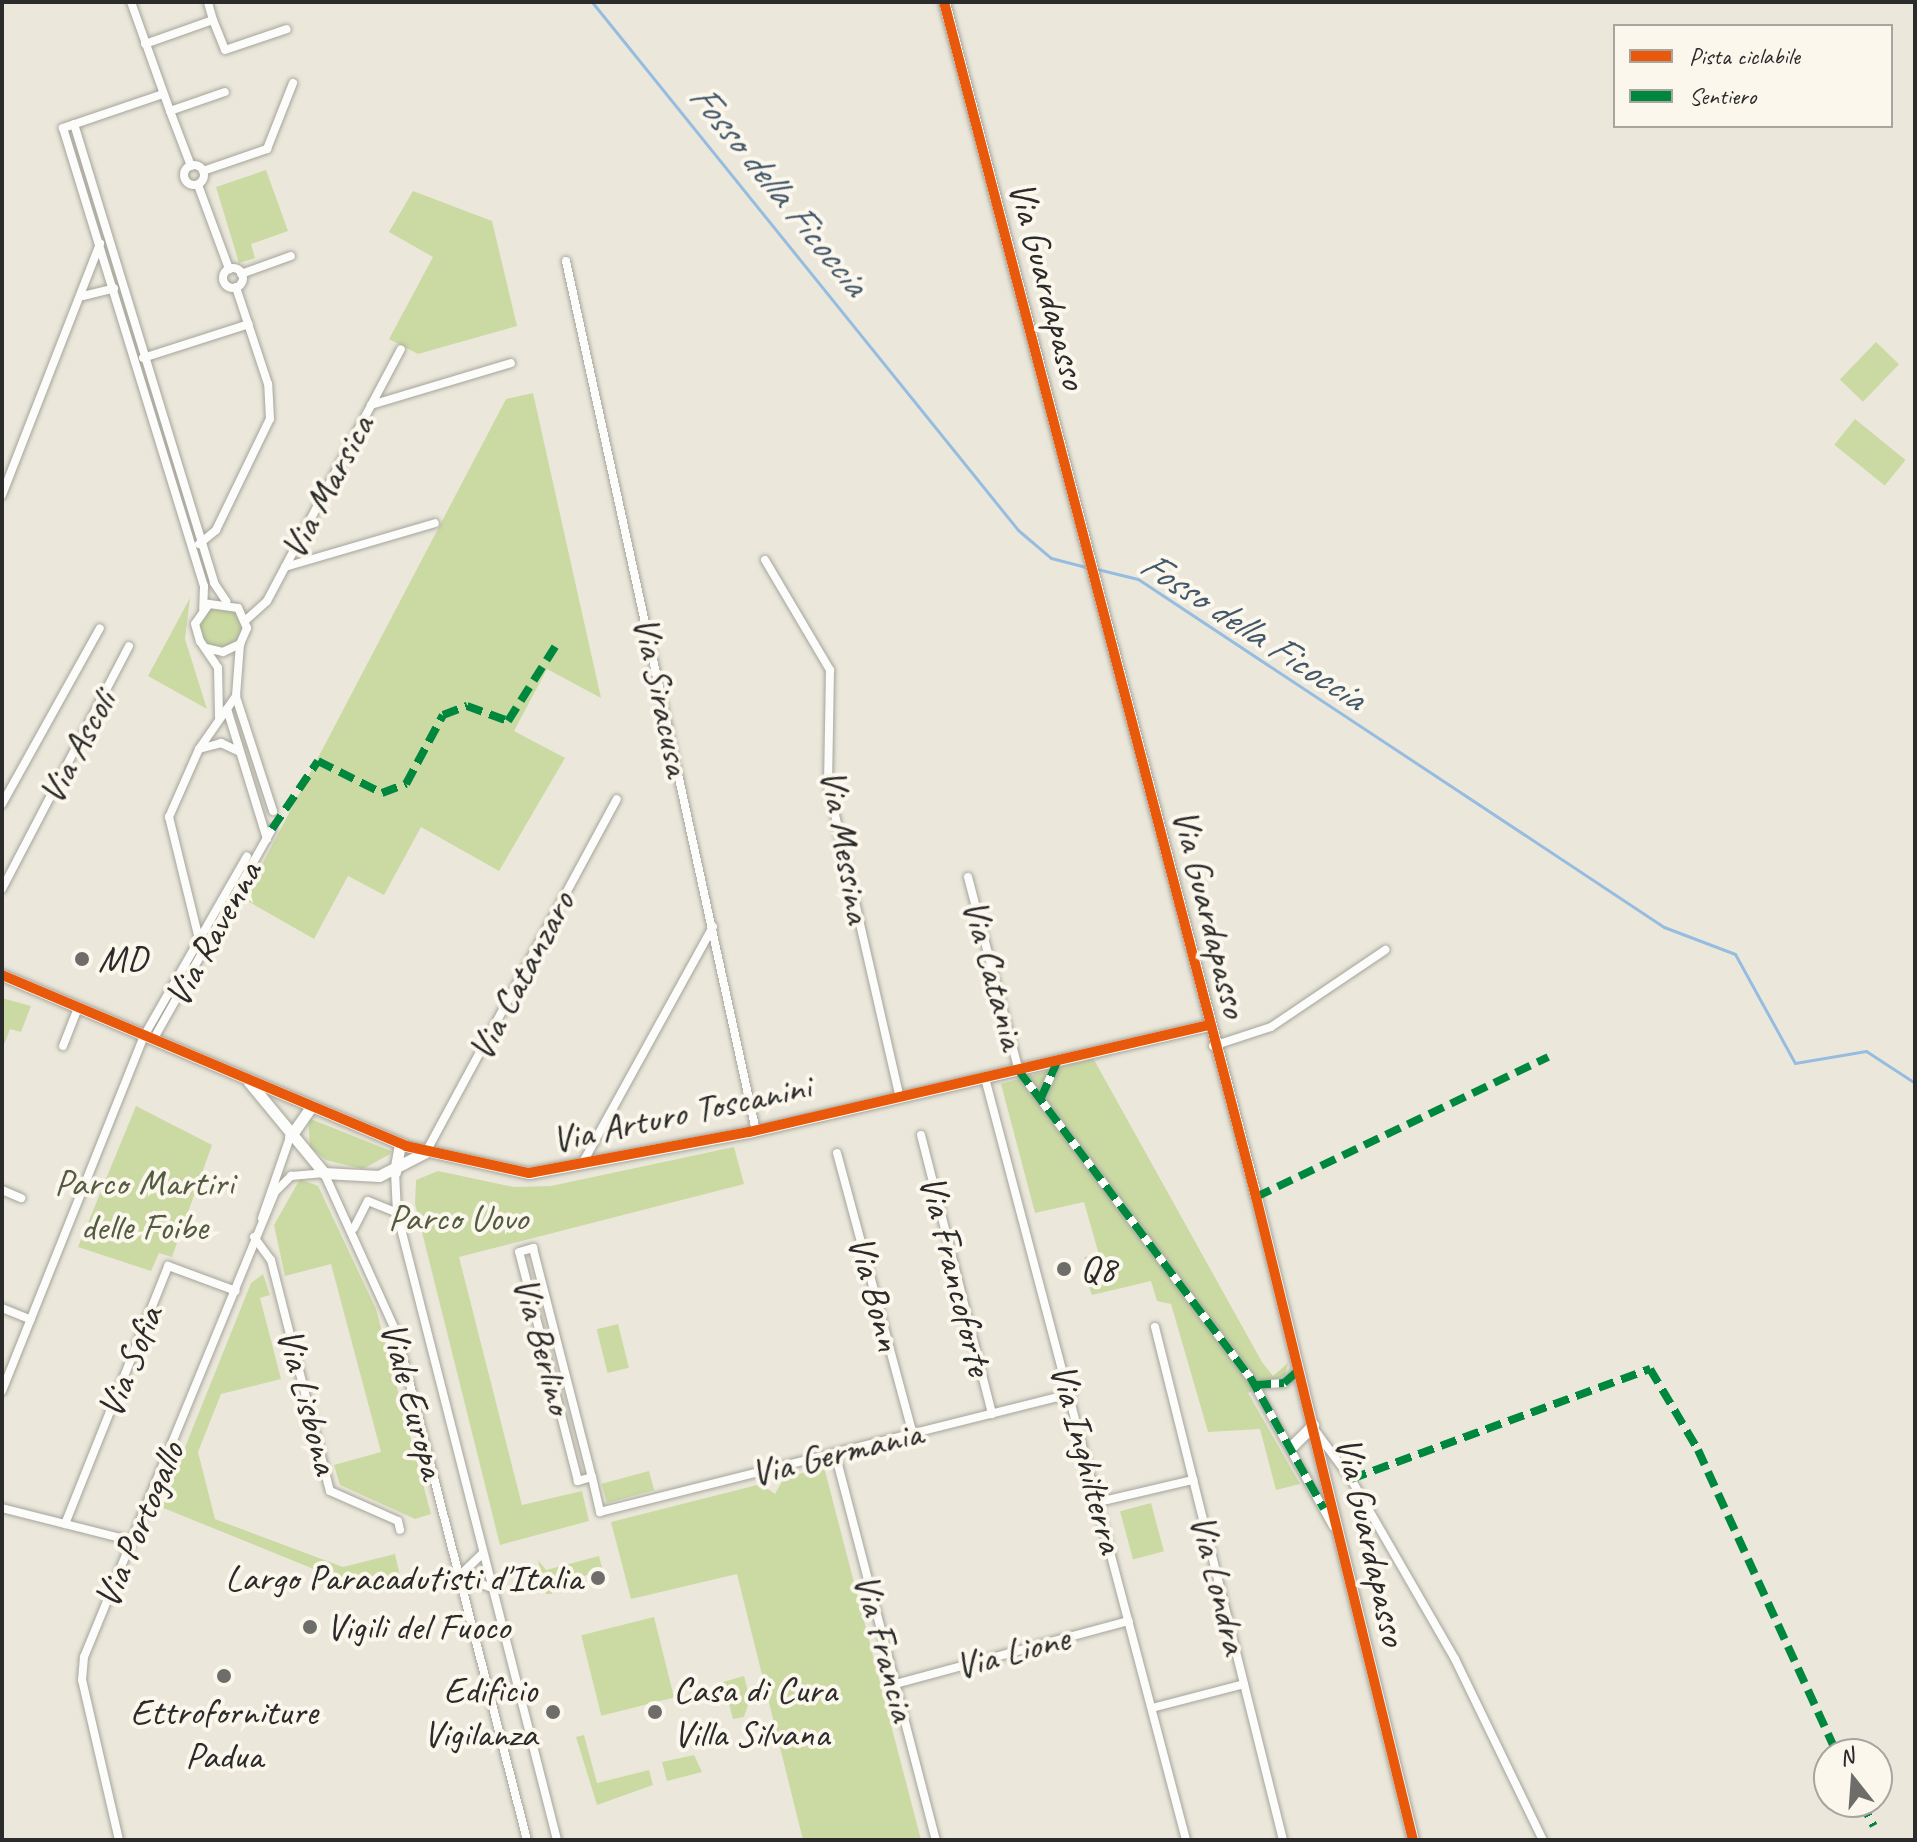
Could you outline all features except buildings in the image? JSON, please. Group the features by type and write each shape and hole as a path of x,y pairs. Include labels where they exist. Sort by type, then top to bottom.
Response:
{"street":[{"path":"131,2 191,166 185,179 198,185"},
{"path":"208,2 225,50 287,29"},
{"name":"Via Guardapasso","path":"944,2 1299,1370 1335,1530 1413,1840"},
{"path":"145,44 213,20"},
{"path":"191,166 203,171 267,149 293,83"},
{"path":"170,111 225,92"},
{"path":"163,94 63,128 201,543 226,601 246,620 240,644 236,696 273,811"},
{"path":"74,124 142,358 192,548 203,609 196,633 206,648 222,689 219,718"},
{"path":"203,171 198,185 229,269 223,282 236,287"},
{"path":"2,495 82,296 100,243"},
{"path":"229,269 241,274 291,256"},
{"name":"Via Siracusa","path":"566,261 756,1131"},
{"path":"192,548 216,530 270,419 249,324 236,287 241,274"},
{"path":"82,296 114,288"},
{"path":"142,358 249,324"},
{"name":"Via Marsica","path":"246,620 264,605 401,349"},
{"path":"371,405 511,363"},
{"path":"285,567 435,523"},
{"name":"Via Messina","path":"765,560 830,670 828,784 900,1098"},
{"path":"203,609 226,601"},
{"path":"2,804 100,628"},
{"path":"206,648 223,652 240,644"},
{"name":"Via Ascoli","path":"2,889 129,646"},
{"path":"199,939 169,817 199,749 236,696"},
{"path":"227,709 267,839"},
{"path":"199,749 227,744 241,755"},
{"path":"253,794 267,790"},
{"name":"Via Catanzaro","path":"426,1152 617,799"},
{"name":"Via Ravenna","path":"148,1038 272,829"},
{"path":"2,1391 148,1038 199,939 247,856"},
{"name":"Via Catania","path":"968,877 1019,1071"},
{"path":"579,1169 713,926"},
{"path":"1213,1046 1265,1031 1385,950"},
{"name":"Via Arturo Toscanini","path":"2,975 400,1143 509,1171 579,1169 1019,1071 1207,1025"},
{"path":"63,1046 78,1008"},
{"path":"1041,1098 1057,1062"},
{"path":"1019,1071 1255,1385 1292,1446 1335,1530"},
{"name":"Via Inghilterra","path":"985,1078 1071,1394 1186,1840"},
{"path":"247,1079 290,1137 324,1173 362,1178 395,1172 426,1152"},
{"path":"290,1137 312,1106"},
{"name":"Via Francoforte","path":"921,1135 992,1414"},
{"name":"Via Portogallo","path":"119,1840 81,1670 236,1291 290,1137"},
{"path":"395,1172 400,1143"},
{"name":"Via Bonn","path":"837,1153 913,1434"},
{"name":"Viale Europa","path":"395,1172 397,1213 557,1840"},
{"name":"Via Portogallo","path":"262,1219 286,1179 324,1173"},
{"name":"Viale Europa","path":"324,1173 354,1228 397,1334 527,1840"},
{"path":"2,1190 21,1198"},
{"path":"354,1228 368,1201 397,1213"},
{"name":"Via Lisbona","path":"254,1237 271,1260 330,1491 398,1521 400,1530"},
{"name":"Via Berlino","path":"592,1477 578,1481 519,1252 533,1248 592,1477 600,1512"},
{"name":"Via Sofia","path":"65,1524 168,1266 236,1291"},
{"path":"2,1308 31,1320"},
{"name":"Via Londra","path":"1155,1327 1283,1840"},
{"path":"1255,1385 1284,1383 1299,1370"},
{"name":"Via Germania","path":"600,1512 1071,1394"},
{"path":"1292,1446 1313,1427 1351,1479 1455,1659 1543,1840"},
{"name":"Via Francia","path":"835,1453 936,1840"},
{"path":"1099,1502 1193,1480"},
{"path":"2,1508 132,1541"},
{"path":"482,1554 459,1576 490,1587"},
{"name":"Via Lione","path":"895,1684 1129,1621"},
{"path":"1152,1708 1244,1684"}],"green space":[{"path":"266,170 288,231 251,244 255,258 239,263 216,187"},
{"path":"413,191 492,221 517,326 418,354 389,339 433,257 389,232"},
{"path":"1876,342 1899,364 1863,402 1840,379"},
{"path":"533,393 601,698 547,669 514,731 565,758 499,871 421,827 384,895 348,876 314,939 244,899 506,399"},
{"path":"1855,419 1906,460 1885,486 1834,445"},
{"path":"190,598 185,639 207,709 148,676"},
{"path":"221,606 236,612 242,627 236,642 221,648 206,642 200,627 206,612"},
{"path":"2,998 31,1006 21,1032 10,1029 2,1050"},
{"path":"1093,1058 1262,1362 1273,1376 1288,1363 1285,1375 1248,1393 1300,1484 1276,1490 1260,1429 1208,1432 1171,1304 1157,1301 1151,1281 1092,1295 1089,1287 1097,1284 1084,1257 1099,1255 1084,1202 1035,1213 1001,1084"},
{"name":"Parco Martiri delle Foibe","path":"136,1106 212,1145 172,1257 159,1253 151,1271 78,1247"},
{"path":"308,1118 391,1151 390,1154 363,1169 326,1160 310,1147"},
{"name":"Parco Uovo","path":"734,1147 744,1184 459,1257 522,1505 582,1491 589,1521 500,1545 415,1204 416,1180 438,1171 514,1187 551,1186"},
{"path":"300,1179 318,1186 376,1309 431,1514 415,1519 340,1485 334,1465 381,1452 331,1264 285,1276 274,1225"},
{"path":"263,1274 270,1295 260,1298 281,1379 221,1394 198,1452 215,1519 343,1567 395,1554 400,1576 358,1587 161,1507 251,1283"},
{"path":"618,1324 629,1368 608,1373 597,1329"},
{"path":"824,1467 921,1840 803,1840 737,1574 631,1599 611,1522 761,1484 775,1494 784,1478"},
{"path":"649,1471 654,1490 607,1503 602,1484"},
{"path":"1151,1503 1164,1551 1133,1560 1120,1511"},
{"path":"599,1556 603,1571 550,1585 552,1594 546,1594 538,1560 546,1570"},
{"path":"654,1617 674,1698 601,1716 581,1635"},
{"path":"744,1676 750,1699 744,1717 733,1719 723,1682"},
{"path":"584,1735 597,1783 649,1770 653,1785 597,1805 576,1737"},
{"path":"694,1755 702,1772 667,1781 662,1762"}],"waterway":[{"name":"Fosso della Ficoccia","path":"592,2 1018,530 1051,558 1090,568"},
{"name":"Fosso della Ficoccia","path":"1097,569 1138,579 1664,927 1735,954 1795,1063 1866,1051 1915,1083"}],"marked path":[{"path":"272,829 318,761 382,793 406,784 443,715 467,706 508,721 555,647"},
{"path":"1256,1197 1548,1057"},
{"path":"1041,1098 1057,1062"},
{"path":"1019,1071 1250,1377 1324,1509"},
{"path":"1351,1479 1650,1369 1698,1450 1830,1738"},
{"path":"1255,1385 1284,1383 1299,1370"},
{"path":"1870,1818 1874,1826"}],"cycle path":[{"path":"944,2 1256,1197 1413,1840"},
{"path":"2,975 406,1146 529,1173 749,1132 1207,1025"}],"place":[{"name":"MD","path":"82,959"},
{"name":"Q8","path":"1064,1269"},
{"name":"Largo Paracadutisti d'Italia","path":"598,1578"},
{"name":"Vigili del Fuoco","path":"310,1627"},
{"name":"Ettroforniture Padua","path":"224,1676"},
{"name":"Edificio Vigilanza","path":"553,1712"},
{"name":"Casa di Cura Villa Silvana","path":"655,1712"}]}
